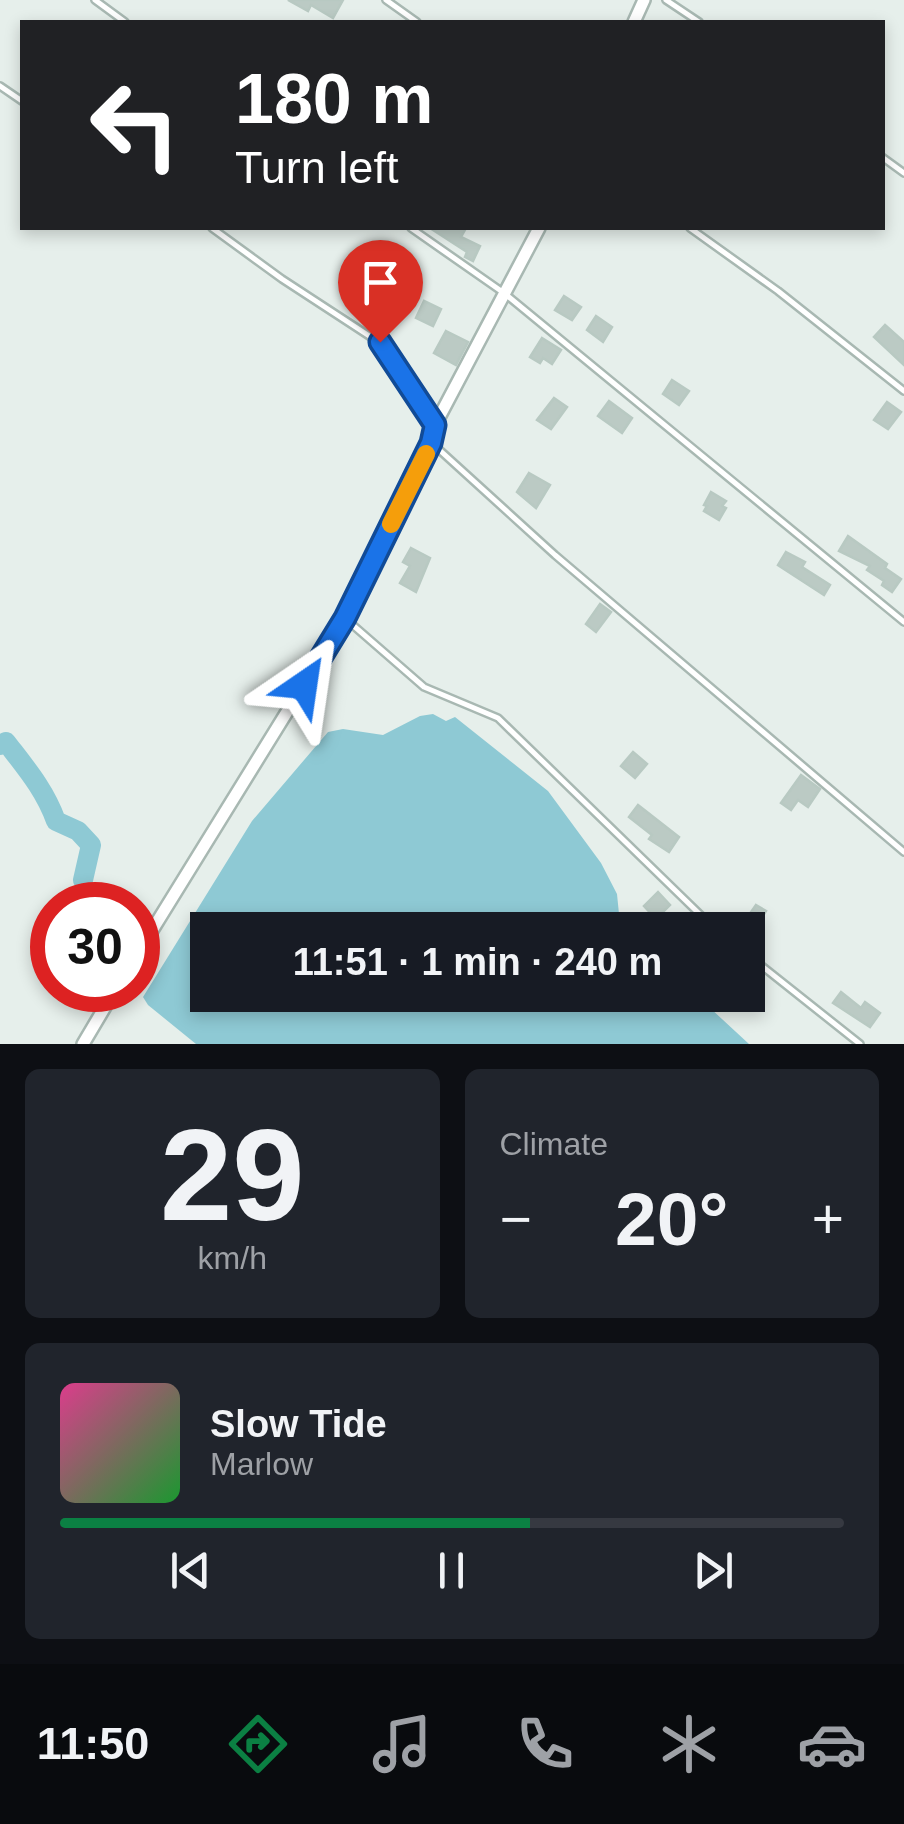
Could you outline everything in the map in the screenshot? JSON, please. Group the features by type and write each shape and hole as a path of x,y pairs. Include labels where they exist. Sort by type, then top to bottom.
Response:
{"street":[{"path":"435,425 538,230"},
{"path":"160,917 345,618 431,443"},
{"path":"83,1044 102,1012"}],"lane":[{"path":"95,0 122,20"},
{"path":"386,0 414,20"},
{"path":"666,0 696,20"},
{"path":"215,230 380,342 435,425 431,443 554,554 904,852"},
{"path":"414,230 504,294 904,622"},
{"path":"693,230 778,290 904,391"},
{"path":"345,618 424,687 498,718 697,912"},
{"path":"765,969 860,1044"}],"water":[{"path":"433,714 446,721 455,717 548,791 601,863 617,894 619,912 196,912 252,821 328,732 343,729 383,735 420,716"},
{"path":"190,921 190,1012 714,1012 749,1044 196,1044 157,1012 160,1012 160,970"}],"building":[{"path":"288,0 343,0 333,18 311,5 308,11"},
{"path":"433,230 465,230 461,237 480,246 473,261 465,257 467,252"},
{"path":"564,296 581,307 572,320 555,310"},
{"path":"424,301 441,309 433,326 416,318"},
{"path":"596,316 612,327 603,342 587,330"},
{"path":"885,325 904,342 904,365 874,337"},
{"path":"446,331 468,342 456,365 434,353"},
{"path":"542,338 561,350 552,364 530,357"},
{"path":"672,380 689,391 679,405 663,394"},
{"path":"554,398 567,407 551,429 537,420"},
{"path":"609,401 632,418 622,433 598,416"},
{"path":"887,402 901,412 888,429 874,420"},
{"path":"529,473 550,485 536,508 517,492"},
{"path":"711,492 726,501 719,520 704,511"},
{"path":"848,536 901,579 892,592 867,570 870,566 839,551"},
{"path":"411,548 430,558 416,592 400,583 410,566 403,562"},
{"path":"786,552 805,562 802,567 830,585 824,595 778,565"},
{"path":"600,604 611,612 596,632 586,624"},
{"path":"633,752 647,764 635,778 621,766"},
{"path":"801,775 820,789 808,807 798,800 791,810 781,803"},
{"path":"638,805 679,837 669,852 649,839 652,835 629,817"},
{"path":"658,892 670,905 663,912 650,912 644,906"},
{"path":"841,992 861,1008 865,1002 880,1013 870,1027 833,1003"}],"waterway":[{"path":"0,745 6,742 28,770 56,821 78,831 91,845 83,880"}],"slow traffic":[{"path":"391,524 426,454"}],"route":[{"path":"304,685 345,618 431,443 435,425 380,342"}]}
